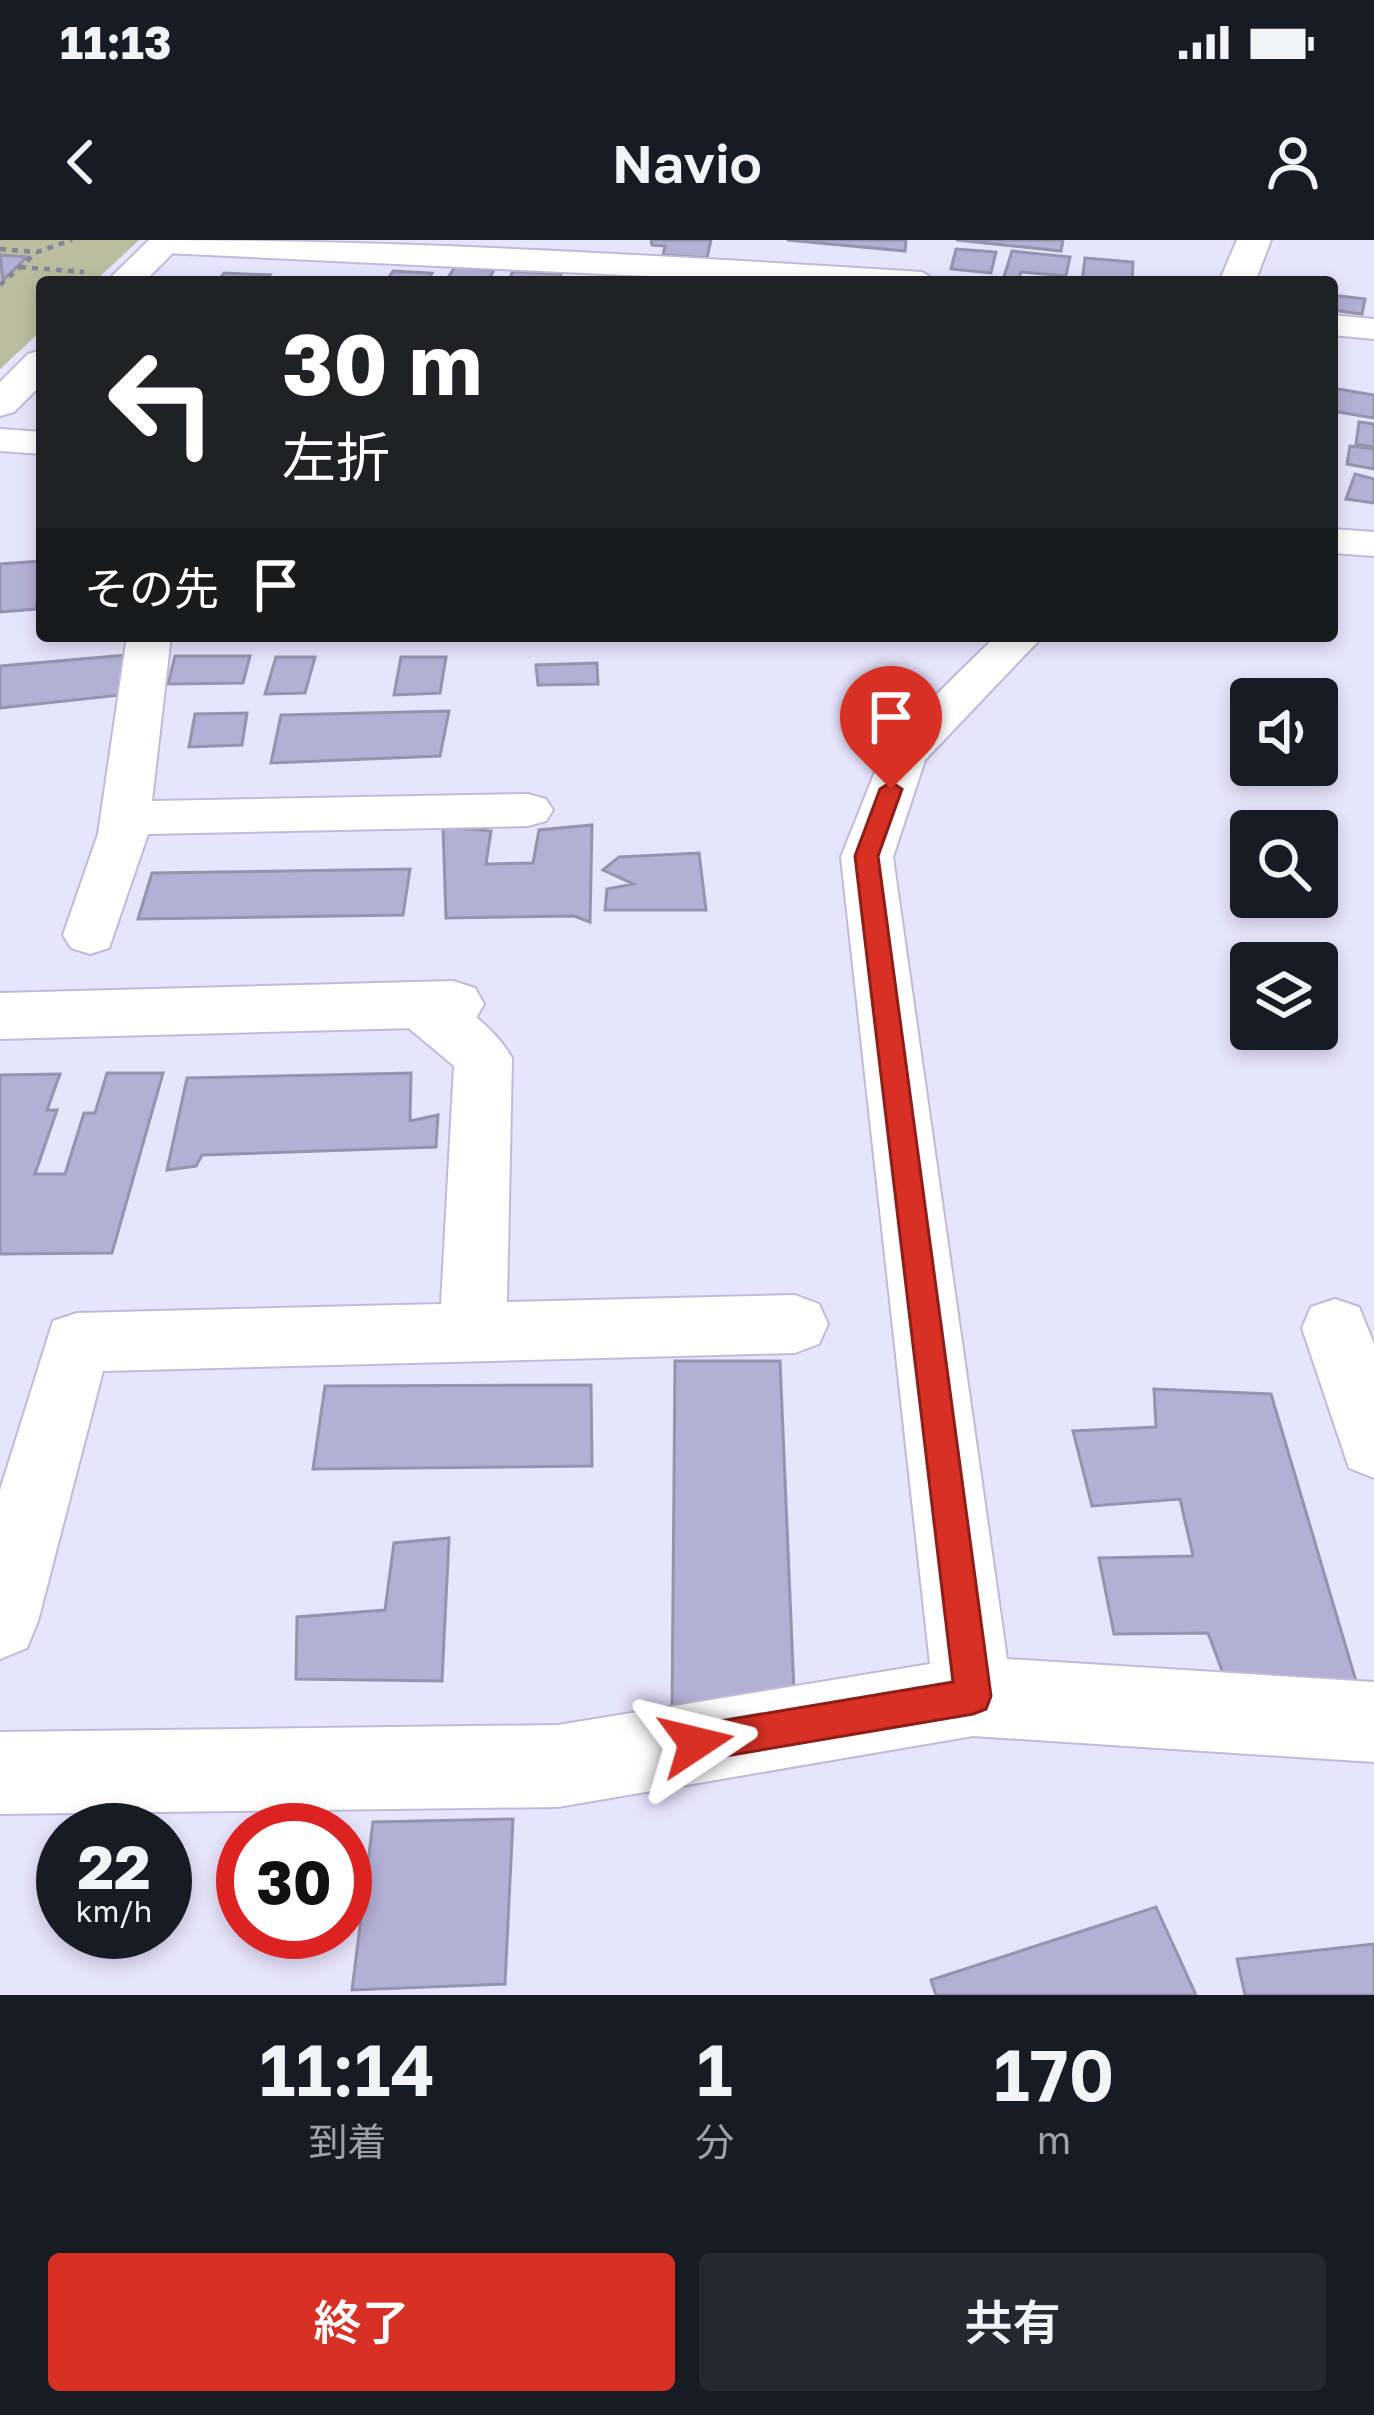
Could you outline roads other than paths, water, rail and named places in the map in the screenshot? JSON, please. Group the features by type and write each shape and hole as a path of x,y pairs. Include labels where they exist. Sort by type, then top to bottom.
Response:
{"street":[{"path":"1239,276 1254,240"},
{"path":"109,276 167,242 828,276"},
{"path":"336,276 354,253"},
{"path":"1338,326 1374,329"},
{"path":"0,404 36,368"},
{"path":"0,440 36,443"},
{"path":"1338,541 1374,544"},
{"path":"90,935 124,818 148,642"},
{"path":"973,1696 867,856 903,755 1015,642"},
{"path":"124,818 528,810"},
{"path":"0,1016 436,1005 483,1058 473,1332"},
{"path":"0,1621 77,1342 795,1324"},
{"path":"1335,1328 1374,1445"},
{"path":"0,1772 558,1766 973,1696 1374,1722"}]}
